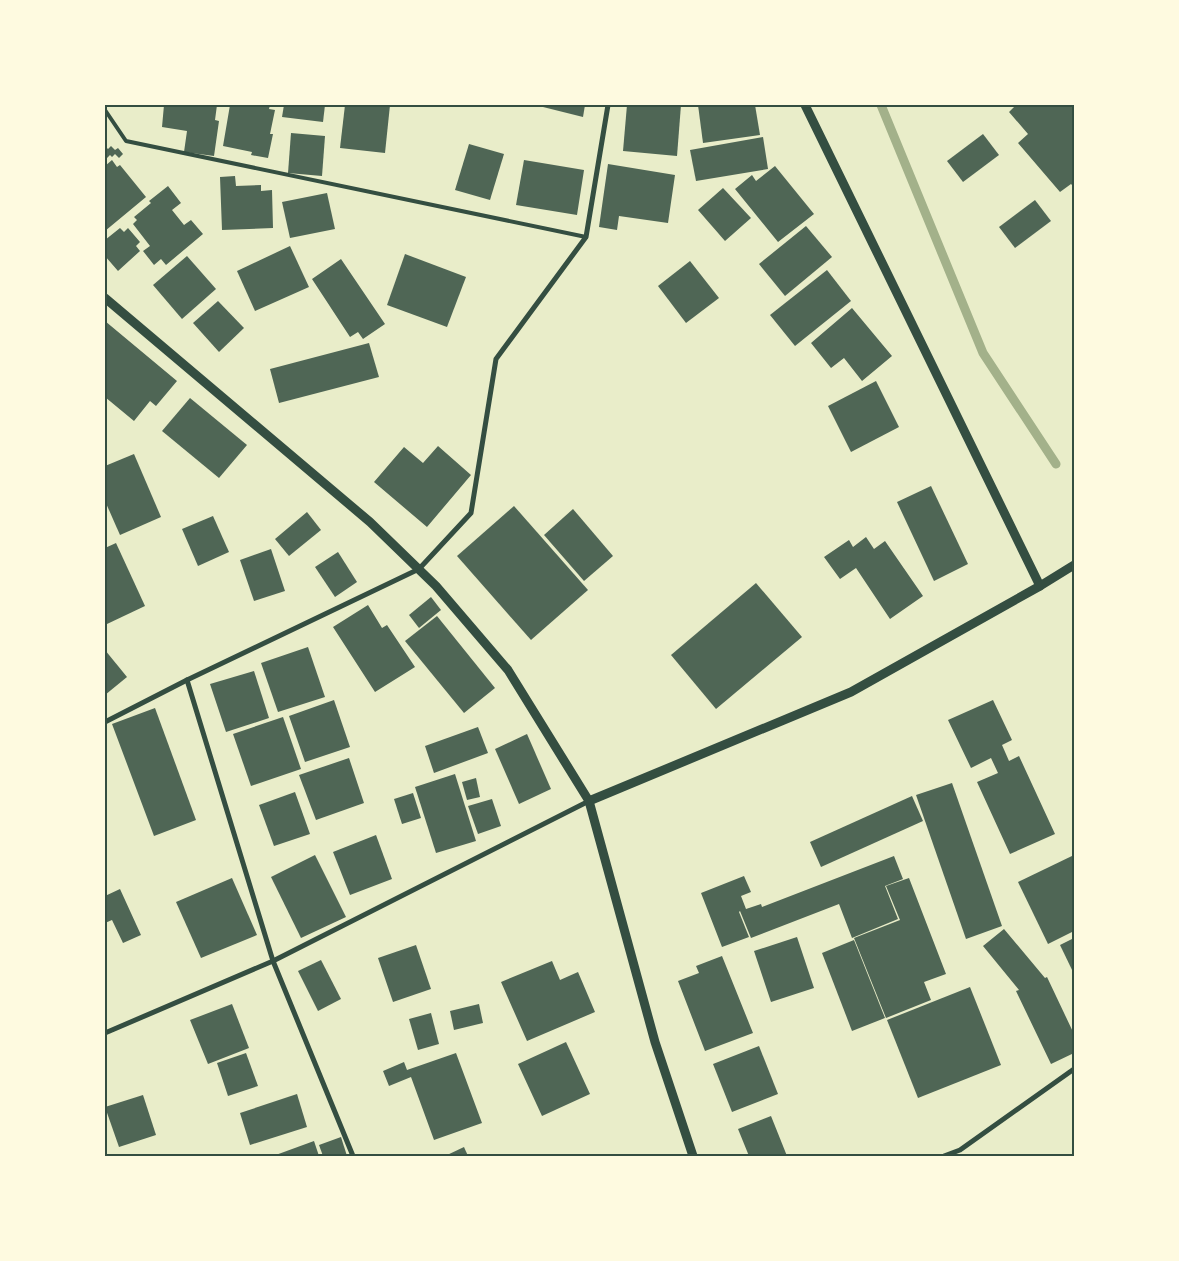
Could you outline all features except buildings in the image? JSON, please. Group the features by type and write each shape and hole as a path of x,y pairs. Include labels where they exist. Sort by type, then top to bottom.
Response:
{"street":[{"path":"105,722 187,680 419,569 471,513 496,359 586,237 608,105"},
{"path":"804,105 1040,586"},
{"path":"105,298 370,522 436,586 508,670 589,801 655,1042 693,1156"},
{"path":"105,1033 273,961 589,801 851,692 1074,565"},
{"path":"187,680 273,961 353,1156"},
{"path":"944,1156 960,1150 1074,1070"},
{"path":"960,1150 962,1156"}],"lane":[{"path":"105,110 126,141 586,237"}],"waterway":[{"path":"881,105 983,353 1056,464"}]}
